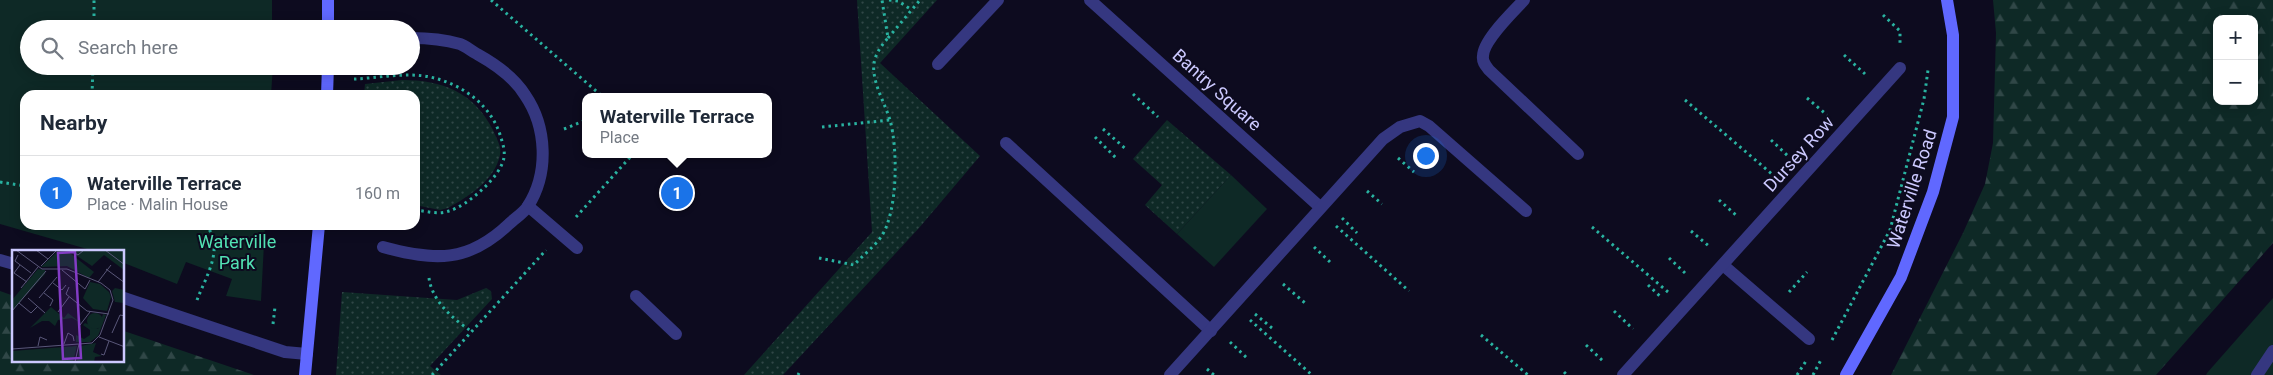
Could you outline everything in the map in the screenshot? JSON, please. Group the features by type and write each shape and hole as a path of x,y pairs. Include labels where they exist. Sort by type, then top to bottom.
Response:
{"street":[{"path":"328,0 328,20"},
{"path":"938,64 998,0"},
{"name":"Bantry Square","path":"1090,0 1320,207"},
{"path":"1524,0 1486,44 1482,54 1483,62 1489,70 1578,154"},
{"name":"Waterville Road","path":"1846,375 1901,277 1933,192 1953,117 1953,35 1947,0"},
{"path":"383,247 411,254 440,257 471,251 491,241 528,206 542,175 544,142 526,96 516,82 490,61 460,44 420,39"},
{"name":"Dursey Row","path":"1623,375 1900,68"},
{"path":"327,90 328,75"},
{"path":"1170,375 1212,331 1320,207 1383,139 1400,127 1420,121 1429,126 1526,211"},
{"path":"1006,143 1212,331"},
{"path":"528,206 577,248"},
{"path":"305,375 319,230"},
{"path":"1724,264 1809,339"},
{"path":"636,296 676,334"},
{"path":"125,298 285,352 307,354"},
{"path":"2257,375 2273,351"}],"path":[{"path":"94,0 94,20"},
{"path":"491,0 598,93"},
{"path":"882,0 888,38"},
{"path":"889,0 898,1 912,10"},
{"path":"819,258 854,265 881,237 891,212 894,182 894,146 890,120 874,72 874,60 878,49 920,0"},
{"path":"1883,15 1900,31 1900,68"},
{"path":"1828,347 1890,230 1924,99 1928,65"},
{"path":"92,90 93,75"},
{"path":"354,79 421,76 442,80 471,95 494,120 500,133 505,156 498,170 480,192 449,211 439,213 420,211"},
{"path":"1133,94 1158,117"},
{"path":"1685,100 1790,190"},
{"path":"822,127 890,120"},
{"path":"1103,128 1127,150"},
{"path":"1095,138 1118,160"},
{"path":"1395,155 1414,172"},
{"path":"432,375 629,158"},
{"path":"0,182 20,185"},
{"path":"1365,189 1382,204"},
{"path":"1340,216 1357,234"},
{"path":"1333,224 1409,291"},
{"path":"1592,227 1685,306"},
{"path":"190,321 210,268 215,246 213,236 209,230"},
{"path":"1313,246 1330,262"},
{"path":"427,256 430,282 439,302 454,320 471,331"},
{"path":"1281,282 1305,303"},
{"path":"1253,312 1272,328"},
{"path":"1248,318 1312,375"},
{"path":"1481,335 1528,375"},
{"path":"1228,340 1248,359"},
{"path":"1813,375 1823,356"},
{"path":"1205,366 1214,375"},
{"path":"1564,372 1567,375"}],"green space":[{"name":"Waterville Park","path":"0,0 272,0 272,20 20,20 20,75 272,75 271,90 20,90 20,230 0,224"},
{"path":"857,0 937,0 880,63 980,156 919,228 783,375 744,375 872,232"},
{"path":"1993,0 2273,0 2273,243 2156,375 1891,375 1963,233 1985,184 1993,143 1996,33"},
{"path":"402,80 430,82 466,97 485,117 498,142 500,155 493,172 480,187 448,208 440,210 420,206 420,90 364,90 365,84"},
{"path":"1167,120 1231,175 1177,234 1145,205 1162,185 1133,159"},
{"path":"1231,175 1267,209 1214,267 1177,234"},
{"name":"Waterville Park","path":"21,230 265,230 261,301 226,296 232,279 186,262 177,284 125,263 125,250 91,250"},
{"path":"486,288 491,291 492,299 430,366 441,375 336,375 342,292 457,300"},
{"path":"0,291 12,295 12,362 125,362 125,331 254,375 0,375"},
{"path":"2273,298 2273,375 2206,375 2207,373"}],"place":[{"name":"Waterville Terrace","path":"677,193"}]}
